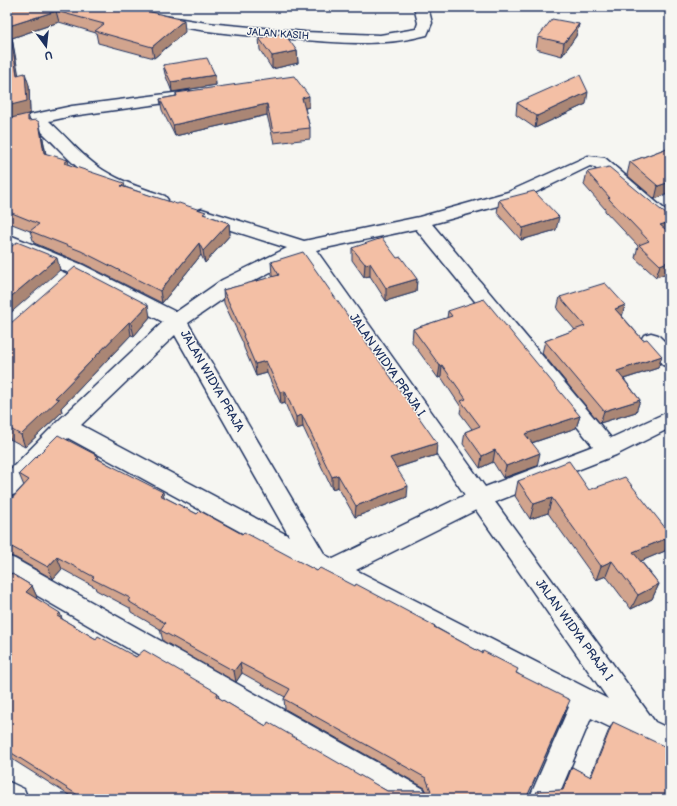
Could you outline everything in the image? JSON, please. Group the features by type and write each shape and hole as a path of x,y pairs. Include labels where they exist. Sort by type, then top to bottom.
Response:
{"street":[{"name":"JALAN KASIH","path":"110,7 136,15 200,28 335,38 395,39 422,32 425,23 421,7"},
{"path":"7,125 72,111 140,104 205,93"},
{"path":"36,118 48,127 72,153 98,174 138,192 180,207 304,247"},
{"path":"7,488 66,427 177,321 229,285 304,247 420,222 514,196 588,161 599,162 670,223"},
{"path":"420,222 608,449"},
{"name":"JALAN WIDYA PRAJA","path":"7,240 76,269 177,321 325,566"},
{"name":"JALAN WIDYA PRAJA I","path":"304,247 480,498 645,729"},
{"path":"59,284 76,269"},
{"path":"651,340 670,360"},
{"path":"325,566 480,498 608,449 670,420"},
{"path":"66,427 325,566 585,701 645,729 670,743"},
{"path":"7,566 414,799"},
{"path":"542,799 585,701"},
{"path":"7,795 14,799"}],"building":[{"path":"7,7 131,7 184,20 152,47 95,31 104,24 56,11 9,26 17,75 25,73 27,101 7,106"},
{"path":"552,19 579,24 564,43 538,37"},
{"path":"284,33 297,51 272,56 259,38"},
{"path":"207,58 215,75 171,82 163,65"},
{"path":"580,75 588,92 537,116 517,103"},
{"path":"294,76 309,96 302,98 310,128 273,132 267,104 173,125 160,99 177,96 176,93"},
{"path":"28,114 28,121 36,120 39,122 44,153 68,160 64,163 124,183 121,186 206,212 203,214 229,223 203,251 199,243 160,291 81,251 30,231 39,224 7,211 7,119"},
{"path":"670,147 670,182 658,186 630,162"},
{"path":"609,167 670,216 670,222 660,225 670,233 670,261 660,265 639,245 649,241 608,198 610,198 587,172"},
{"path":"534,191 559,217 523,228 499,200"},
{"path":"382,238 397,258 401,257 417,279 386,288 370,263 365,264 352,248"},
{"path":"17,242 57,258 7,300 7,250"},
{"path":"303,252 437,443 390,458 408,486 356,506 338,475 332,477 302,415 296,417 285,391 280,392 266,361 255,364 243,336 244,335 223,290 279,275 271,262"},
{"path":"75,267 148,305 131,323 129,322 55,398 59,399 21,435 7,427 7,323 11,323"},
{"path":"605,283 625,305 615,309 643,340 647,339 662,356 617,371 640,400 604,411 545,341 585,326 560,297"},
{"path":"484,299 580,416 525,434 540,453 506,466 495,450 482,456 465,432 480,426 461,401 466,399 442,365 440,366 413,329 452,316 448,311"},
{"path":"58,435 98,456 96,458 163,492 160,495 197,514 200,511 242,534 244,532 317,571 320,568 355,586 356,584 482,653 483,651 518,669 516,673 570,700 526,799 91,799 86,796 84,799 7,750 7,571 32,586 26,592 60,613 57,616 96,639 98,636 136,657 144,650 218,693 216,696 266,726 268,722 387,791 431,791 426,778 284,699 290,689 240,663 234,671 160,630 165,623 128,601 130,598 92,579 94,577 57,557 48,567 7,545 7,504 29,480 19,474"},
{"path":"569,461 589,490 625,477 670,534 670,537 633,552 659,584 638,595 612,561 601,566 552,498 534,504 518,481"},
{"path":"613,722 670,749 670,799 550,799 537,791 563,790 572,767 591,777"}]}
